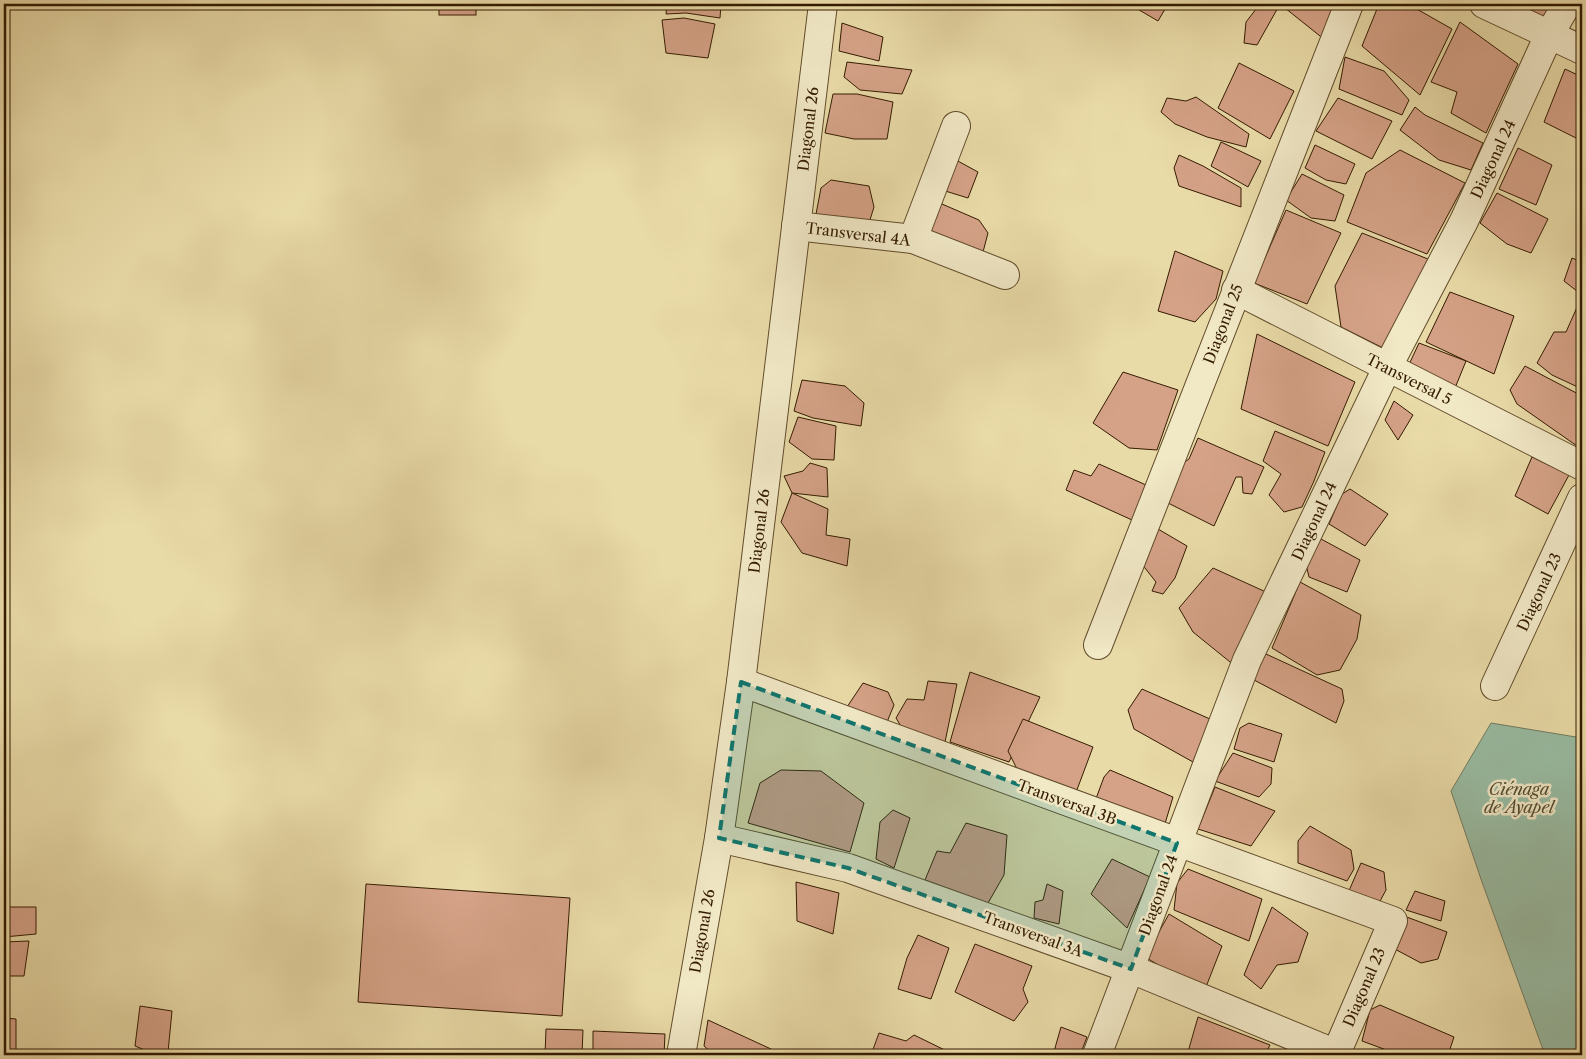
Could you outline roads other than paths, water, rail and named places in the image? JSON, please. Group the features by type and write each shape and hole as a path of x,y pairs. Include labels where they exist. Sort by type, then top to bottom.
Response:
{"street":[{"name":"Diagonal 26","path":"681,1055 719,838 741,682 823,4"},
{"name":"Diagonal 25","path":"1098,646 1349,4"},
{"path":"1484,4 1582,50"},
{"name":"Diagonal 24","path":"1097,1055 1247,660 1387,368 1464,221 1549,35 1567,4"},
{"path":"913,239 956,126"},
{"name":"Transversal 4A","path":"796,226 913,239 1005,275"},
{"name":"Transversal 5","path":"1236,290 1582,466"},
{"name":"Diagonal 23","path":"1495,686 1582,498"},
{"name":"Transversal 3B","path":"741,682 1393,921"},
{"name":"Transversal 3A","path":"719,838 848,868 1131,969 1337,1055"},
{"name":"Diagonal 23","path":"1337,1055 1393,921"}],"water":[{"name":"Ciénaga de Ayapel","path":"1491,723 1582,738 1582,1055 1545,1055 1451,791"}]}
